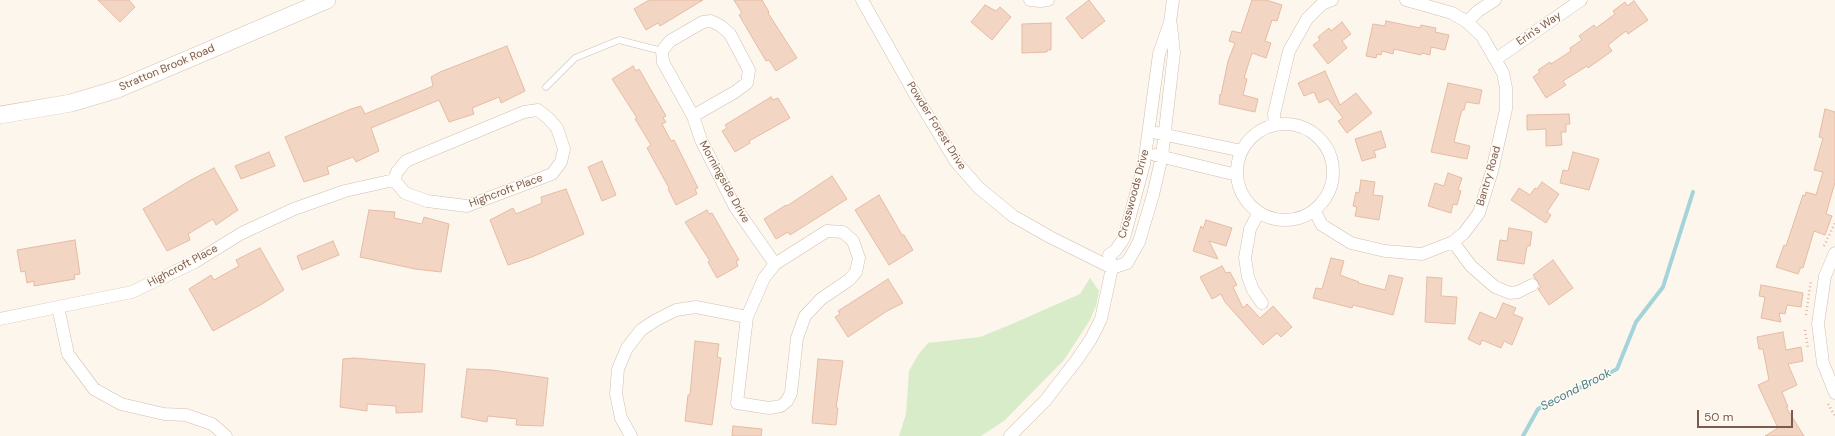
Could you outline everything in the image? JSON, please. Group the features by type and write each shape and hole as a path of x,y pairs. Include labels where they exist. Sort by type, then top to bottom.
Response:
{"street":[{"name":"Stratton Brook Road","path":"0,115 71,103 118,90 326,0"},
{"name":"Powder Forest Drive","path":"862,0 916,96 956,162 979,188 1013,216 1050,237 1112,268"},
{"path":"1030,0 1040,2 1048,0"},
{"name":"Crosswoods Drive","path":"1170,22 1174,53 1162,156 1139,242 1126,263 1112,268 1109,255 1116,250 1124,238 1146,153 1159,54 1170,22 1173,0"},
{"path":"1275,125 1274,114 1289,51 1307,19 1322,4 1332,0"},
{"name":"Bantry Road","path":"1314,210 1322,225 1351,243 1385,251 1422,254 1453,242 1464,233 1479,212 1502,133 1506,109 1506,88 1503,73 1496,58 1482,36 1467,22 1452,13 1406,0"},
{"path":"1467,22 1478,11 1495,0"},
{"name":"Erin's Way","path":"1496,58 1581,0"},
{"path":"662,51 670,41 703,22 711,21 721,26 730,34 749,70 747,83 735,92 693,116"},
{"name":"Morningside Drive","path":"662,51 663,62 693,116 701,140 735,207 775,264"},
{"name":"Highcroft Place","path":"538,110 548,118 557,128 564,148 562,162 552,174 467,206 427,201 405,193 394,180 397,172 406,161 524,112 538,110"},
{"path":"1289,124 1303,127 1320,140 1331,158 1333,172 1330,187 1324,199 1314,210 1301,217 1287,220 1273,218 1259,212 1244,196 1237,175 1238,163 1242,151 1250,139 1262,130 1275,125 1289,124"},
{"path":"1149,132 1242,151"},
{"path":"1146,153 1237,175"},
{"name":"Highcroft Place","path":"0,319 132,292 195,262 242,233 294,209 346,191 394,180"},
{"path":"1259,212 1250,229 1245,258 1250,284 1262,303"},
{"path":"827,231 843,232 853,241 859,258 856,272 849,280 821,299 805,316 797,338 791,393 787,401 781,406 769,408 737,403 747,317 764,278 775,264 827,231"},
{"path":"1453,242 1471,266 1495,287 1510,292 1518,292 1532,285"},
{"path":"1835,253 1825,276 1818,324 1823,363 1835,394"},
{"path":"1010,436 1045,401 1091,339 1101,319 1112,268"},
{"path":"58,307 68,354 94,389 121,404 164,414 186,415 212,424 226,436"},
{"path":"630,436 621,418 617,400 618,370 627,348 641,330 656,320 676,310 696,308 747,317"}],"lane":[{"path":"546,87 575,58 619,40 662,51"}],"green space":[{"path":"1090,278 1099,291 1096,306 1090,320 1064,360 1004,421 981,436 899,436 906,414 909,371 918,355 928,343 980,337 1080,294"}],"building":[{"path":"98,0 129,0 135,7 120,22"},
{"path":"649,0 703,0 660,26 658,23 646,30 634,9"},
{"path":"734,0 762,0 769,12 768,13 797,58 776,71 769,60 766,61 739,15 742,13"},
{"path":"1089,0 1105,21 1082,39 1066,18"},
{"path":"1252,0 1266,0 1282,5 1277,21 1272,20 1265,41 1271,43 1266,58 1252,53 1244,78 1247,79 1243,95 1258,99 1255,112 1219,104 1228,61 1235,43 1229,41 1232,31 1241,33"},
{"path":"1634,1 1648,20 1628,34 1626,31 1608,45 1612,51 1588,68 1587,66 1563,81 1566,85 1546,98 1533,77 1540,72 1538,70 1550,62 1551,64 1571,51 1570,48 1582,40 1579,36 1594,25 1596,28 1615,14 1613,11 1625,2 1627,6"},
{"path":"985,5 996,11 1000,7 1011,17 992,40 971,22"},
{"path":"1386,21 1420,28 1421,25 1436,28 1435,32 1449,35 1445,50 1431,47 1430,55 1422,53 1421,55 1394,49 1393,54 1382,51 1381,55 1377,54 1376,58 1366,56 1373,24 1385,26"},
{"path":"1342,22 1351,34 1342,41 1347,48 1328,64 1313,45 1320,40 1318,37 1329,28 1331,31"},
{"path":"1051,23 1051,50 1047,50 1047,52 1022,53 1022,24"},
{"path":"507,46 525,91 501,103 499,97 472,108 474,114 449,122 439,100 371,128 379,151 356,162 353,157 327,167 329,174 304,182 285,137 361,106 365,114 433,86 431,77 440,72"},
{"path":"633,66 636,71 639,69 666,116 663,118 666,122 662,124 671,141 674,140 698,188 695,189 697,194 676,205 668,189 669,188 647,148 651,145 635,119 637,118 612,79"},
{"path":"1325,71 1340,105 1356,93 1372,113 1347,133 1338,121 1343,118 1328,99 1319,103 1314,92 1304,96 1298,83"},
{"path":"1448,83 1482,90 1479,104 1466,102 1464,110 1462,110 1454,142 1470,146 1467,159 1431,152"},
{"path":"771,97 773,100 778,98 790,118 749,141 750,143 735,152 722,131 727,128 725,125"},
{"path":"1825,109 1835,112 1835,182 1826,214 1832,216 1825,235 1814,231 1803,268 1801,267 1798,274 1776,267 1784,245 1786,246 1803,195 1805,196 1806,192 1816,195 1823,172 1814,170 1823,138 1819,137"},
{"path":"1569,114 1570,124 1566,124 1566,132 1561,132 1562,145 1546,146 1546,129 1527,130 1527,115"},
{"path":"1381,131 1386,147 1374,151 1376,157 1362,161 1355,139"},
{"path":"269,152 275,166 241,179 235,166"},
{"path":"1573,152 1599,159 1589,190 1560,183 1563,170 1568,171"},
{"path":"602,161 616,195 602,201 588,167"},
{"path":"214,168 238,210 216,225 213,219 188,234 190,240 167,251 143,209"},
{"path":"1448,173 1462,178 1458,190 1461,191 1457,205 1453,204 1451,213 1428,206 1435,183 1444,186"},
{"path":"832,176 847,199 790,235 788,232 776,239 764,219 786,205 787,206"},
{"path":"1361,180 1375,182 1373,195 1383,196 1379,220 1355,216 1357,207 1353,206 1356,192 1359,193"},
{"path":"1542,182 1559,194 1547,212 1551,215 1546,223 1511,200 1519,188 1530,195"},
{"path":"566,189 584,234 532,257 508,265 490,220 513,208 516,214 542,203 541,197"},
{"path":"879,195 902,235 904,235 913,250 889,265 855,210"},
{"path":"369,210 395,212 394,218 422,224 424,217 449,224 441,272 415,269 360,257"},
{"path":"707,210 709,214 712,213 739,260 736,261 738,266 717,278 708,262 710,261 685,222"},
{"path":"1206,220 1232,228 1226,246 1209,241 1218,259 1193,251 1201,226 1203,229"},
{"path":"1509,228 1532,232 1530,246 1527,246 1524,264 1497,260 1500,240 1507,241"},
{"path":"75,240 80,274 74,275 75,279 34,286 34,281 27,283 25,271 21,272 17,250"},
{"path":"333,241 339,255 302,270 297,256"},
{"path":"260,248 284,290 213,331 189,289 211,275 214,280 239,266 236,260"},
{"path":"1331,258 1344,261 1340,275 1359,282 1358,283 1385,290 1389,275 1403,278 1393,315 1353,305 1352,308 1313,298 1316,288 1322,289"},
{"path":"1553,260 1573,288 1549,305 1538,289 1541,287 1533,275"},
{"path":"1222,266 1226,273 1230,272 1237,285 1233,287 1243,308 1247,304 1260,318 1273,306 1292,327 1281,337 1277,333 1263,345 1225,302 1221,294 1212,299 1200,277"},
{"path":"1427,277 1442,278 1441,296 1457,297 1455,324 1425,322"},
{"path":"888,279 903,303 887,311 848,337 835,317 840,314 838,311"},
{"path":"1761,285 1803,293 1801,307 1787,305 1785,314 1779,313 1781,322 1761,318 1765,297 1759,296"},
{"path":"1503,303 1516,308 1513,314 1523,318 1512,345 1504,341 1501,348 1482,340 1480,345 1468,339 1480,312 1496,319"},
{"path":"1783,332 1786,350 1801,347 1803,361 1788,364 1797,385 1782,392 1788,407 1786,407 1804,436 1765,436 1778,428 1758,385 1769,380 1763,349 1759,349 1757,337"},
{"path":"695,341 719,344 717,357 721,358 712,425 685,421 688,395 690,395"},
{"path":"354,358 425,364 422,412 396,413 396,406 367,404 367,411 340,407 343,359"},
{"path":"818,359 843,361 836,408 838,408 836,425 812,423"},
{"path":"467,369 492,370 548,378 543,426 516,425 517,419 488,416 487,422 461,417"},
{"path":"733,426 762,429 761,436 732,436"}],"waterway":[{"name":"Second Brook","path":"1523,436 1538,409 1617,369 1636,322 1663,287 1693,192"}]}
